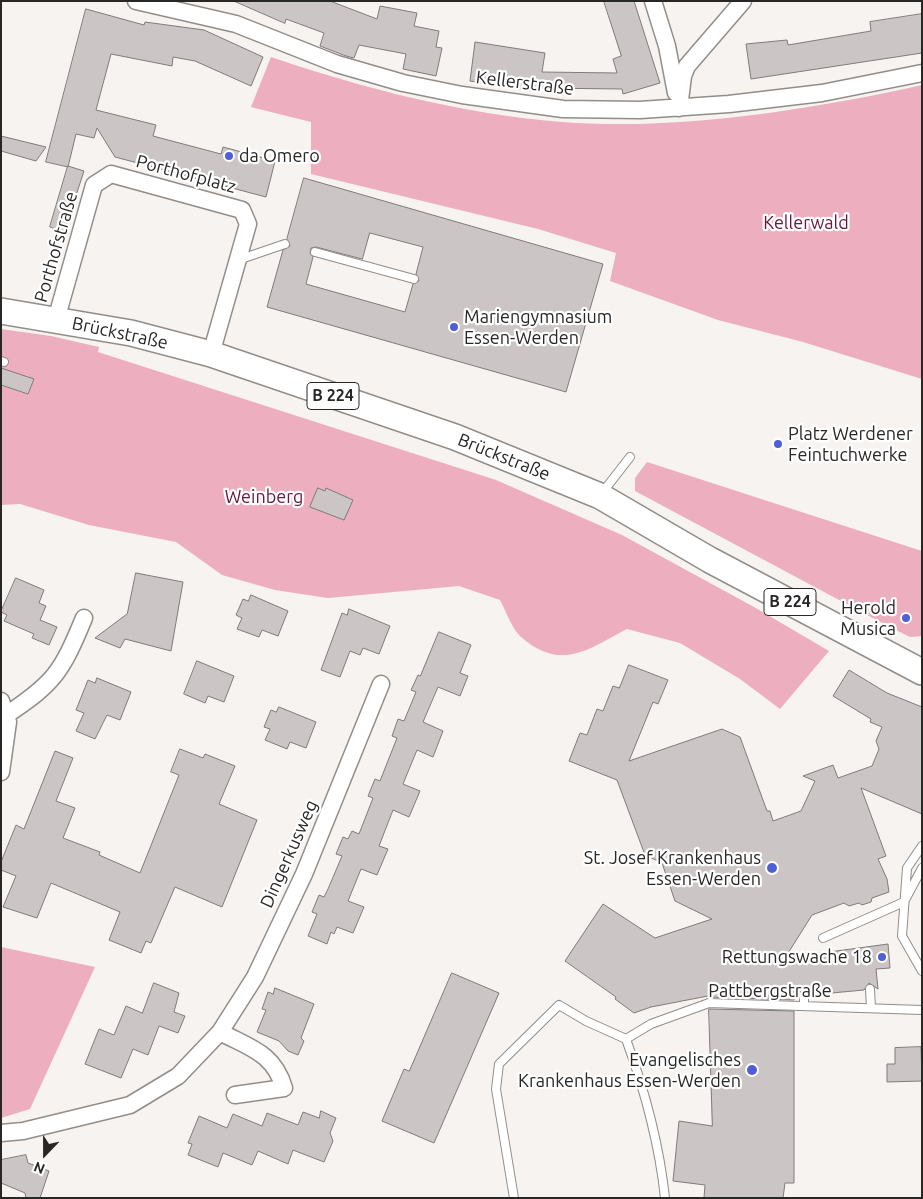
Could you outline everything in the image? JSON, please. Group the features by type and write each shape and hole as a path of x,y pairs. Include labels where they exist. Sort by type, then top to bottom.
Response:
{"main road":[{"name":"B 224","path":"1,310 56,320"},
{"name":"Brückstraße","path":"56,320 130,333 210,354 455,437 600,496 710,560 922,672"}],"street":[{"name":"Kellerstraße","path":"136,1 236,24 337,64 403,83 462,95 563,109 679,108 813,94 922,73"},
{"path":"653,1 667,46 679,108"},
{"path":"679,108 683,76 687,66 743,1"},
{"name":"Porthofplatz","path":"94,185 111,174 242,210 248,224 210,354"},
{"name":"Porthofstraße","path":"56,320 94,185"},
{"path":"1,772 8,722 4,708 32,698 53,680 66,659 84,618"},
{"name":"Dingerkusweg","path":"1,1133 23,1131 130,1105 178,1076 220,1032 255,977 304,874 381,684"},
{"path":"220,1032 266,1056 279,1071 284,1088 235,1095"}],"lane":[{"path":"238,260 285,244"},
{"path":"315,252 414,280"},
{"path":"600,496 630,457"},
{"path":"922,846 906,868 902,936 922,971"},
{"path":"823,938 904,902 922,868"},
{"path":"870,990 871,1008"},
{"path":"804,995 804,1006"},
{"name":"Pattbergstraße","path":"626,1039 650,1024 709,1003 922,1010"},
{"path":"514,1198 496,1089 499,1064 559,1005 586,1021 626,1039 644,1089 658,1145 666,1198"}],"green space":[{"name":"Kellerwald","path":"271,57 342,80 415,99 525,118 606,124 651,124 743,116 835,103 922,85 922,379 803,342 718,320 610,281 616,253 538,229 311,174 311,122 251,107"},
{"name":"Weinberg","path":"1,329 51,336 99,347 98,352 496,480 622,535 754,607 829,651 780,709 740,679 680,643 627,629 600,644 575,654 549,653 535,648 518,634 500,600 459,586 328,598 275,590 222,575 176,542 89,525 20,504 1,505"},
{"path":"647,462 922,551 922,636 910,637 884,624 635,491 635,478"},
{"path":"1,947 95,967 30,1109 1,1118"}],"building":[{"path":"234,1 330,1 377,19 380,6 417,13 414,26 439,31 436,47 442,48 436,76 403,69 406,54 359,45 354,58 346,56 320,46 324,33 286,19 285,23"},
{"path":"604,1 634,1 660,83 623,94 622,89 540,88 539,92 470,81 475,42 545,53 542,72 617,73 613,59 621,56"},
{"path":"86,9 144,25 145,22 204,30 263,57 251,86 195,61 173,57 172,66 111,54 96,110 156,125 153,136 221,154 223,147 275,161 266,197 115,157 97,128 94,138 76,134 68,167 46,162"},
{"path":"922,14 922,53 751,79 746,44 787,40 788,45 871,31 870,22"},
{"path":"1,136 46,147 36,161 1,151"},
{"path":"68,166 84,171 64,232 50,227"},
{"path":"304,178 603,264 566,392 267,307 283,250 290,246 287,239","holes":["370,233 423,247 416,274 419,281 413,284 405,312 306,284 313,257 310,253 311,248 316,247 362,259"]},
{"path":"1,368 34,379 28,394 1,385"},
{"path":"318,488 325,491 326,488 353,500 344,520 310,507"},
{"path":"136,573 183,582 171,651 125,639 120,648 95,638 127,614"},
{"path":"16,578 44,590 39,603 46,606 40,620 57,627 49,645 32,638 34,634 4,621 7,615 1,612"},
{"path":"251,595 288,611 278,636 262,630 259,637 237,629 242,618 236,615 243,599 248,601"},
{"path":"349,609 390,626 379,654 363,648 360,655 350,651 340,677 321,670 342,613 347,615"},
{"path":"439,632 471,645 460,673 468,676 460,696 438,687 423,722 443,731 433,757 417,750 403,784 420,791 409,817 393,810 379,846 388,849 377,875 361,869 348,901 364,907 353,933 337,927 334,934 331,932 327,944 308,936 317,914 312,912 319,895 324,897 342,856 336,854 343,837 348,839 352,831 359,834 373,798 368,796 375,779 380,781 397,738 392,736 398,719 404,721 416,692 411,690 418,675 420,676"},
{"path":"197,661 234,676 224,702 208,696 205,703 184,694"},
{"name":"St. Josef Krankenhaus Essen-Werden","path":"629,665 668,680 658,704 653,702 629,761 722,729 740,737 767,811 770,811 773,821 801,811 815,781 803,776 833,765 838,778 872,766 879,749 876,741 882,727 870,722 871,719 833,696 849,670 887,693 922,707 922,814 861,788 886,856 878,859 887,879 889,892 872,898 871,902 862,905 859,903 849,906 844,903 812,915 785,958 888,944 890,968 876,969 878,989 869,983 864,990 810,995 804,989 794,996 794,1000 708,996 651,1007 634,1013 615,999 616,997 565,961 603,904 655,938 712,919 675,901 662,863 645,855 617,780 569,761 580,733 587,735 597,709 603,711 613,686 619,688"},
{"path":"97,678 131,692 120,720 107,715 95,739 76,731 84,713 76,710 88,680 95,683"},
{"path":"279,707 316,722 306,748 290,742 287,749 265,740 270,729 264,727 271,710 276,712"},
{"path":"180,749 203,758 205,754 235,766 219,804 257,820 222,907 175,887 151,943 146,941 141,953 109,940 120,912 51,883 37,918 3,907 16,876 1,870 1,862 16,825 24,829 55,751 73,758 56,801 75,808 63,838 100,852 99,855 140,873 179,775 171,772"},
{"path":"452,973 499,993 434,1143 382,1121 404,1069 409,1071"},
{"path":"154,983 179,993 174,1012 185,1016 178,1033 159,1026 148,1055 133,1049 121,1078 85,1064 99,1029 114,1035 126,1006 142,1013"},
{"path":"275,988 314,1004 301,1038 304,1041 298,1055 288,1051 279,1041 257,1032 266,1010 262,1009 268,992 273,994"},
{"name":"Evangelisches Krankenhaus Essen-Werden","path":"709,1009 794,1011 794,1183 785,1183 783,1198 704,1198 705,1185 673,1181 679,1121 712,1126"},
{"path":"921,1047 922,1081 887,1082 887,1064 895,1064 895,1048"},
{"path":"321,1111 336,1118 330,1133 333,1141 324,1162 293,1150 288,1164 258,1151 252,1165 223,1153 218,1167 188,1155 192,1144 188,1143 199,1116 227,1128 233,1114 262,1126 267,1113 298,1125 303,1112 319,1118"},
{"path":"26,1155 28,1163 49,1171 40,1198 26,1198 25,1193 1,1183 1,1160"}],"place":[{"name":"da Omero","path":"229,156"},
{"name":"Mariengymnasium Essen-Werden","path":"454,327"},
{"name":"Platz Werdener Feintuchwerke","path":"778,444"},
{"name":"Herold Musica","path":"906,618"},
{"name":"St. Josef Krankenhaus Essen-Werden","path":"772,868"},
{"name":"Rettungswache 18","path":"882,957"},
{"name":"Evangelisches Krankenhaus Essen-Werden","path":"752,1070"}]}
